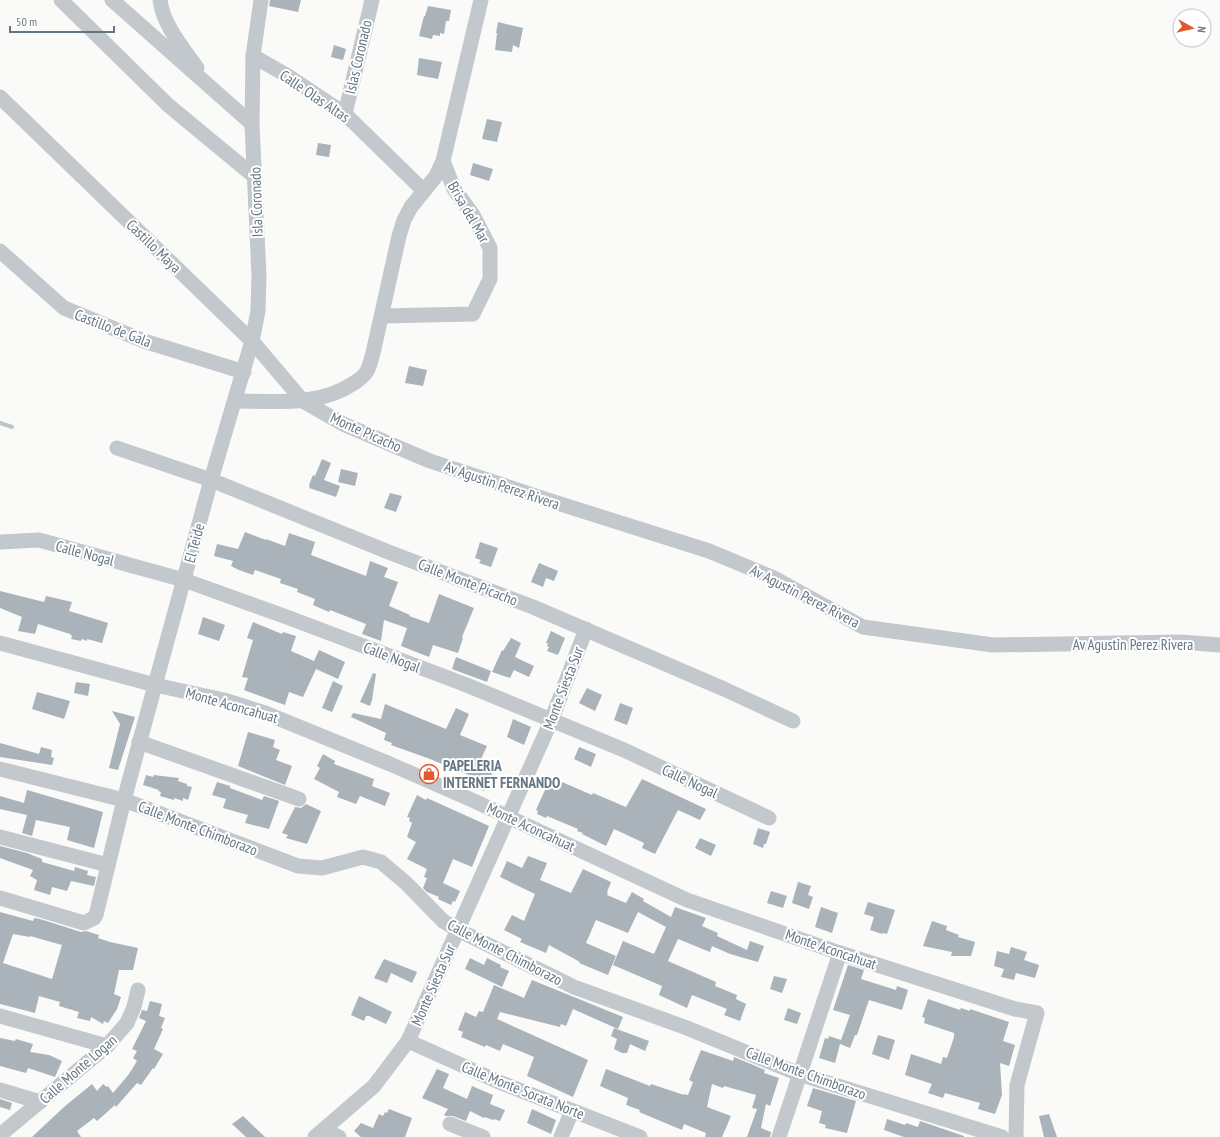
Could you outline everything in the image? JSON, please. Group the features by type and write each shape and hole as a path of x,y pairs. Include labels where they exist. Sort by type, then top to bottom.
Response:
{"street":[{"path":"61,0 168,105 255,177"},
{"path":"112,0 252,124"},
{"path":"160,0 161,8 174,36 210,87"},
{"name":"Isla Coronado","path":"235,401 252,341 258,311 259,276 252,124 253,56 261,0"},
{"name":"Islas Coronado","path":"345,114 372,0"},
{"name":"Brisa del Mar","path":"235,401 303,401 336,393 359,380 367,371 373,353 399,236 404,220 411,207 436,176 443,161 481,0"},
{"name":"Calle Olas Altas","path":"253,56 288,76 345,114 424,191"},
{"name":"Castillo Maya","path":"0,97 252,341 303,401"},
{"name":"Brisa del Mar","path":"382,316 473,314 490,279 490,248 473,215 454,189 443,161"},
{"name":"Castillo de Gala","path":"0,251 64,308 144,341 244,372"},
{"name":"El Teide","path":"155,684 211,480 235,401"},
{"name":"Monte Picacho","path":"303,401 343,424 430,461"},
{"name":"Calle Monte Picacho","path":"117,448 211,480 391,553 533,607 724,689 793,721"},
{"name":"Av Agustin Perez Rivera","path":"430,461 709,551 774,578 863,626 993,645 1180,642 1220,645"},
{"name":"Calle Nogal","path":"0,542 39,540 184,580 464,684 624,750 769,818"},
{"name":"Monte Siesta Sur","path":"319,1134 374,1086 408,1041 551,721 586,629"},
{"name":"Monte Aconcahuat","path":"0,644 155,684 224,700 265,713 390,764 509,816 687,900 840,953 1015,1009 1037,1013 1016,1085 1016,1137"},
{"path":"0,898 84,923 94,918 155,684"},
{"path":"139,742 299,799"},
{"name":"Calle Monte Chimborazo","path":"0,769 124,800 298,866 322,868 363,857 381,862 406,883 443,921 458,930 574,987 687,1028 799,1074 1002,1137"},
{"path":"0,837 108,865"},
{"path":"779,1137 840,953"},
{"name":"Calle Monte Logan","path":"0,1135 107,1046 127,1023 138,990"},
{"path":"0,1016 107,1046"},
{"name":"Calle Monte Sorata Norte","path":"408,1041 499,1082 640,1137"},
{"path":"0,1090 40,1102"},
{"path":"561,1137 572,1111"},
{"path":"450,1124 483,1137"},
{"path":"319,1134 339,1137"}],"building":[{"path":"270,0 301,0 298,12 269,6"},
{"path":"428,6 451,10 449,21 446,21 444,34 440,33 440,36 433,35 432,39 419,36"},
{"path":"498,22 523,28 519,48 513,45 512,52 495,50"},
{"path":"334,45 346,49 343,60 331,57"},
{"path":"419,58 442,62 438,79 417,75"},
{"path":"487,119 502,122 497,142 482,139"},
{"path":"318,143 331,145 329,157 316,155"},
{"path":"473,163 493,169 489,181 470,175"},
{"path":"409,366 427,370 423,386 405,383"},
{"path":"322,459 331,463 324,480 340,486 336,497 309,488 313,475 315,476"},
{"path":"341,469 358,473 355,486 338,482"},
{"path":"390,493 402,496 396,512 384,508"},
{"path":"245,532 285,546 289,533 315,542 311,555 366,576 370,561 388,568 384,577 398,582 389,606 410,615 409,616 429,623 439,594 474,608 462,637 463,638 458,653 433,645 429,657 401,646 407,628 384,620 381,641 362,634 366,624 313,605 315,599 297,592 298,589 280,583 281,579 255,570 253,575 231,566 233,561 214,556 217,544 238,549"},
{"path":"480,542 498,548 491,567 479,563 481,560 475,558"},
{"path":"539,563 558,571 554,581 546,578 543,587 531,582"},
{"path":"0,591 44,602 46,596 72,602 69,611 108,623 102,643 87,639 87,641 82,639 81,641 71,639 72,636 70,634 38,624 35,634 18,631 22,617 0,608"},
{"path":"203,617 225,625 219,641 198,634"},
{"path":"253,622 282,634 283,632 296,636 291,651 314,661 319,650 345,662 338,679 316,669 303,697 289,692 285,705 244,690 248,678 242,677 253,640 247,638"},
{"path":"551,631 565,638 558,655 547,651 549,647 547,646 548,643 546,643"},
{"path":"511,638 521,643 515,657 534,666 529,677 514,670 510,678 492,672 502,650 503,651"},
{"path":"456,657 491,671 487,682 452,669"},
{"path":"373,673 376,674 370,706 360,702"},
{"path":"333,681 343,686 332,712 322,708"},
{"path":"76,682 90,684 88,696 74,693"},
{"path":"587,688 602,695 595,711 579,703"},
{"path":"37,692 70,701 64,719 32,709"},
{"path":"620,703 633,708 627,725 614,720"},
{"path":"385,704 446,729 456,708 469,714 460,735 487,746 480,761 495,767 484,791 470,785 473,777 443,763 442,764 391,745 392,743 384,740 386,733 351,717 353,713 381,719"},
{"path":"112,711 135,717 118,770 109,768 120,724"},
{"path":"513,719 531,727 524,745 507,737"},
{"path":"248,732 275,740 273,747 280,750 276,760 292,766 285,785 238,766"},
{"path":"0,743 39,754 41,747 52,750 51,757 54,758 52,765 0,757"},
{"path":"579,747 596,754 591,767 574,759"},
{"path":"323,754 335,761 334,764 374,779 372,786 390,793 385,806 360,796 356,804 337,797 339,792 314,779 320,768 317,766"},
{"path":"146,775 153,777 154,775 179,778 178,781 192,787 188,800 183,798 183,801 174,798 174,800 160,796 161,792 158,791 159,790 143,785"},
{"path":"642,779 706,809 700,820 678,810 655,854 642,848 644,843 614,829 606,846 577,831 578,829 547,816 546,818 537,814 538,811 536,810 549,781 560,786 562,782 626,807"},
{"path":"217,782 262,800 264,796 279,801 269,829 245,823 248,815 223,808 226,799 212,795"},
{"path":"27,790 103,812 94,848 67,840 70,827 36,820 32,836 22,833 27,815 0,809 0,796 24,803"},
{"path":"417,795 489,826 472,867 453,859 443,883 460,891 455,902 453,901 451,905 438,899 439,897 427,892 423,888 427,878 424,877 427,869 407,859 416,842 407,837 412,823 409,821 410,818 407,817"},
{"path":"306,804 321,811 307,844 286,838 288,835 282,833 295,807 301,808"},
{"path":"758,828 770,832 763,848 753,844"},
{"path":"700,838 716,845 711,856 695,848"},
{"path":"0,846 27,853 42,859 42,862 74,871 75,867 88,871 87,875 96,877 94,886 71,881 67,891 52,887 50,895 34,890 37,880 30,876 33,870 0,858"},
{"path":"528,856 547,863 540,880 571,893 583,869 611,882 607,895 626,903 632,892 644,899 643,901 671,917 675,907 706,918 702,926 718,933 717,936 747,950 750,941 764,946 758,962 730,954 712,946 710,952 678,939 668,961 716,982 715,986 737,995 736,999 746,1004 740,1021 724,1015 727,1009 692,995 687,1008 659,995 662,986 613,965 623,941 654,954 666,927 638,912 628,933 596,920 586,943 616,956 608,975 579,963 580,962 549,945 546,953 520,942 522,939 504,930 512,915 524,921 535,894 500,877 507,861 522,868"},
{"path":"798,882 811,886 808,895 813,897 809,909 792,903"},
{"path":"771,891 787,896 783,908 767,903"},
{"path":"868,902 895,910 887,934 870,930 874,917 864,914"},
{"path":"821,907 838,913 832,933 815,927"},
{"path":"0,912 33,921 34,918 40,919 81,932 86,931 99,935 98,938 110,942 138,948 133,970 119,970 114,994 121,997 117,1009 108,1023 104,1021 103,1024 91,1017 90,1021 77,1018 79,1012 59,1006 60,1002 39,996 35,1013 0,1004","holes":["13,934 62,945 52,979 3,963"]},
{"path":"932,921 947,926 946,930 959,935 958,937 975,942 971,956 951,956 952,952 923,946"},
{"path":"1011,947 1027,952 1024,960 1039,965 1035,978 1016,973 1014,980 1001,977 1004,969 994,966 997,951 1009,954"},
{"path":"470,958 484,965 487,958 509,971 502,987 465,969"},
{"path":"384,959 417,972 412,983 391,973 387,983 374,978"},
{"path":"848,965 864,970 861,979 896,990 897,986 908,990 902,1010 869,1000 857,1035 855,1035 850,1048 840,1044 835,1063 819,1058 825,1038 828,1039 829,1036 841,1040 850,1015 833,1010"},
{"path":"774,976 787,979 782,993 770,989"},
{"path":"532,980 623,1017 618,1029 573,1009 566,1026 561,1024 560,1027 500,1012 497,1019 588,1060 573,1097 527,1076 534,1057 503,1044 500,1051 486,1045 485,1047 461,1037 463,1032 458,1030 465,1012 476,1017 479,1011 483,1012 494,985 524,998"},
{"path":"359,996 392,1012 386,1024 369,1016 366,1016 364,1021 351,1015"},
{"path":"928,999 960,1010 961,1008 970,1011 970,1009 1009,1022 1003,1041 1015,1045 1009,1066 1000,1063 1002,1095 995,1114 978,1109 980,1103 945,1093 943,1098 928,1093 932,1084 905,1075 911,1054 941,1064 943,1057 947,1058 954,1037 954,1033 924,1023 925,1018 922,1017"},
{"path":"150,1001 162,1004 159,1016 165,1018 161,1028 163,1029 154,1049 163,1054 154,1069 153,1068 141,1085 137,1083 116,1107 115,1105 97,1121 94,1118 77,1131 81,1137 32,1137 64,1107 92,1084 97,1091 103,1084 107,1087 108,1086 113,1093 129,1074 137,1061 133,1058 137,1051 132,1049 146,1021 139,1018 142,1010 147,1011"},
{"path":"788,1008 801,1013 797,1024 784,1020"},
{"path":"614,1028 649,1041 645,1051 630,1044 627,1053 622,1053 614,1049 617,1039 611,1036"},
{"path":"878,1035 895,1040 889,1060 872,1054"},
{"path":"0,1038 15,1041 16,1039 33,1044 30,1052 49,1055 62,1061 55,1077 28,1068 26,1073 0,1066"},
{"path":"701,1050 733,1061 734,1057 765,1070 764,1073 779,1078 770,1106 766,1104 761,1128 771,1132 770,1137 747,1137 757,1109 752,1108 756,1095 724,1086 723,1088 712,1084 707,1107 731,1116 722,1137 705,1137 706,1133 684,1124 682,1130 639,1112 640,1110 626,1105 628,1098 600,1086 606,1069 650,1086 651,1084 688,1095 693,1082 689,1080"},
{"path":"437,1069 449,1074 443,1088 467,1099 472,1086 493,1095 490,1104 505,1110 500,1121 484,1118 470,1111 466,1121 453,1116 446,1116 444,1115 448,1109 422,1098"},
{"path":"813,1088 856,1101 847,1133 825,1128 826,1125 819,1123 822,1111 807,1106"},
{"path":"0,1099 12,1103 10,1110 0,1107"},
{"path":"389,1109 412,1118 405,1137 361,1137 354,1131 361,1123 373,1128 379,1114 383,1116"},
{"path":"532,1109 556,1120 551,1134 527,1123"},
{"path":"1049,1114 1057,1137 1044,1137 1039,1116"},
{"path":"243,1116 265,1137 246,1137 232,1124"},
{"path":"887,1119 905,1125 906,1123 918,1127 920,1121 964,1137 904,1137 884,1130"}],"waterway":[{"path":"0,423 12,427"}],"place":[{"name":"PAPELERIA INTERNET FERNANDO","path":"429,774"}]}
